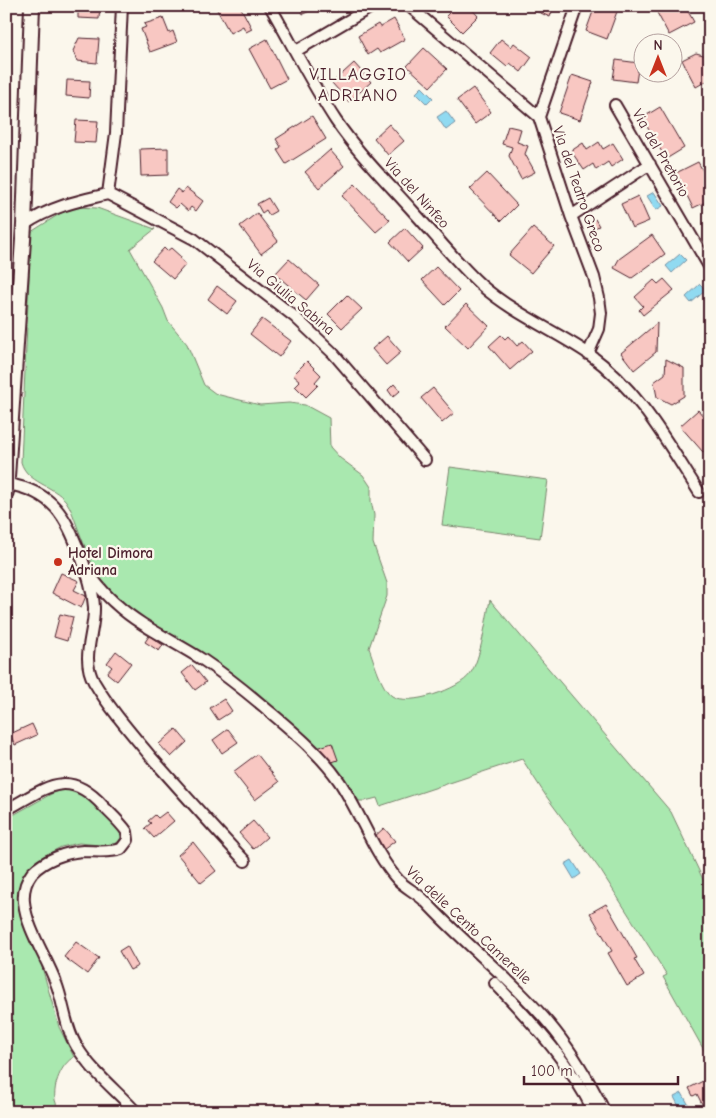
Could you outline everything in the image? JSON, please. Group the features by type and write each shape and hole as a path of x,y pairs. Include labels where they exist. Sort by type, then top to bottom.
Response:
{"main road":[{"path":"7,488 24,225 32,6"}],"street":[{"path":"24,225 58,206 108,194 116,133 122,6"},
{"name":"Via del Ninfeo","path":"270,6 328,109 347,136 465,269 492,294 588,354 612,373 638,401 699,492"},
{"path":"296,51 373,6"},
{"path":"409,6 539,117"},
{"name":"Via del Teatro Greco","path":"578,6 539,117 570,216 594,277 600,303 600,329 588,354"},
{"name":"Via del Pretorio","path":"615,105 710,268"},
{"path":"570,216 650,164"},
{"name":"Via Giulia Sabina","path":"108,194 194,239 295,317 333,352 425,460"},
{"name":"Via delle Cento Camerelle","path":"7,488 30,490 52,503 67,525 90,581 94,608 88,665 92,679 120,720 183,794 245,861"},
{"name":"Via delle Cento Camerelle","path":"86,570 117,606 148,628 199,658 228,678 264,706 321,759 339,782 397,879 420,896 449,927 493,966 543,1017 570,1053 592,1087 605,1112"},
{"path":"6,810 49,787 60,784 74,785 83,788 94,796 127,832 128,840 121,849 70,853 41,865 33,872 27,882 24,899 28,919 57,983 75,1044 89,1063 136,1112"},
{"name":"Via delle Cento Camerelle","path":"495,983 560,1056 580,1086 594,1112"}],"green space":[{"path":"76,207 97,208 155,229 130,249 163,308 168,321 187,344 204,385 216,394 260,405 289,403 305,405 329,418 330,447 340,458 363,475 371,487 374,515 373,543 387,583 387,596 369,648 378,674 388,692 400,699 421,698 445,690 464,680 470,674 477,659 490,600 671,812 710,894 710,1061 663,977 667,975 601,871 546,796 522,759 380,806 377,798 359,801 334,766 264,699 207,656 122,605 106,588 90,558 66,501 29,475 21,462 31,232 61,213"},
{"path":"450,467 548,480 540,538 442,525"},
{"path":"63,790 78,791 90,798 122,836 118,842 109,846 79,843 61,847 42,857 26,872 21,885 19,900 40,960 59,1027 74,1057 65,1065 55,1088 55,1100 59,1112 6,1112 6,819 51,794"}],"water":[{"path":"422,87 433,98 427,104 416,93"},
{"path":"446,111 455,123 446,130 437,117"},
{"path":"654,192 663,206 656,210 647,196"},
{"path":"680,254 686,260 672,273 666,266"},
{"path":"700,284 706,290 691,303 686,297"},
{"path":"572,860 581,874 574,879 565,864"},
{"path":"682,1093 691,1109 682,1112 674,1097"}],"building":[{"path":"78,6 100,6 99,19 78,18"},
{"path":"219,6 240,6 252,29 246,32 243,26 230,33 216,8"},
{"path":"299,6 315,6 316,8 303,14"},
{"path":"442,6 469,6 478,16 462,32 446,16 449,13"},
{"path":"530,6 554,6 550,17 529,8"},
{"path":"595,6 619,6 607,39 586,31"},
{"path":"685,6 694,22 675,32 667,32 654,7"},
{"path":"163,18 169,33 173,31 177,42 150,52 141,29 146,27 144,24"},
{"path":"394,19 405,39 380,53 377,49 368,55 358,36 378,24 380,27"},
{"path":"79,38 99,39 97,63 77,61 73,51"},
{"path":"267,39 287,79 270,88 249,49"},
{"path":"501,39 511,47 514,43 532,57 521,72 510,63 507,67 490,53"},
{"path":"424,48 447,69 430,87 407,66"},
{"path":"696,53 707,56 710,60 710,79 696,87 684,64 684,59"},
{"path":"616,60 634,62 634,82 613,79"},
{"path":"354,63 371,82 349,102 332,83"},
{"path":"572,75 593,82 580,120 559,113"},
{"path":"67,80 90,81 89,98 66,96"},
{"path":"473,88 491,112 475,124 457,100"},
{"path":"660,107 684,148 666,159 642,118"},
{"path":"312,116 326,139 286,164 277,150 281,147 276,139"},
{"path":"76,120 98,121 96,143 74,142"},
{"path":"389,124 404,141 388,155 374,138"},
{"path":"508,126 521,129 517,142 528,146 525,154 535,172 521,179 509,156 512,147 502,144"},
{"path":"599,142 603,149 613,143 623,159 611,167 608,162 596,170 593,164 584,170 571,151 583,143 587,150"},
{"path":"168,148 168,175 141,176 140,149"},
{"path":"330,150 344,166 319,188 305,172"},
{"path":"698,162 710,184 710,200 693,208 676,173"},
{"path":"487,173 517,205 501,221 470,189"},
{"path":"355,184 390,220 376,232 342,196"},
{"path":"186,188 203,201 196,211 191,207 188,211 180,204 176,208 168,202 177,189 182,193"},
{"path":"638,196 649,221 632,228 621,204"},
{"path":"268,198 276,211 269,215 266,210 262,213 257,204"},
{"path":"257,213 278,241 261,254 240,226"},
{"path":"595,219 599,226 594,228 591,221"},
{"path":"405,228 423,248 408,262 390,242"},
{"path":"533,228 554,246 531,273 509,255"},
{"path":"652,235 665,254 632,278 614,268 619,259"},
{"path":"164,248 167,251 171,248 186,264 173,279 152,261"},
{"path":"289,259 319,285 306,300 275,274"},
{"path":"436,267 459,291 445,305 422,280"},
{"path":"664,279 674,290 643,315 639,310 643,306 635,297 654,280 658,284"},
{"path":"217,286 237,301 227,314 208,299"},
{"path":"347,295 362,309 342,328 328,314"},
{"path":"466,304 489,326 468,348 445,326"},
{"path":"262,319 291,341 279,357 250,334"},
{"path":"657,323 656,352 634,370 621,353"},
{"path":"501,335 505,339 508,336 517,346 523,341 532,351 510,370 489,346"},
{"path":"387,336 401,352 386,365 372,349"},
{"path":"666,359 684,368 684,396 671,404 657,397 654,382 665,374"},
{"path":"307,361 321,375 315,382 318,385 306,397 295,386 300,381 293,375"},
{"path":"394,384 400,391 393,397 388,390"},
{"path":"433,388 454,413 442,423 421,398"},
{"path":"698,410 710,424 710,446 703,452 680,426"},
{"path":"61,573 79,581 74,590 86,596 81,608 52,593"},
{"path":"60,614 73,617 67,641 54,637"},
{"path":"149,636 163,645 159,651 145,642"},
{"path":"116,651 131,663 117,681 107,673 112,667 107,663"},
{"path":"192,665 206,682 195,690 182,673"},
{"path":"224,699 232,711 218,720 210,708"},
{"path":"32,724 37,735 15,745 10,734"},
{"path":"176,729 187,742 171,757 159,744"},
{"path":"228,729 238,742 222,753 213,740"},
{"path":"332,743 338,760 329,763 314,749"},
{"path":"257,754 279,782 255,800 233,772"},
{"path":"166,812 174,821 154,838 145,828 151,823 148,821 155,815 158,818"},
{"path":"253,821 267,837 253,849 239,833"},
{"path":"384,828 395,841 383,850 373,838"},
{"path":"193,842 216,871 201,883 178,855"},
{"path":"606,904 637,958 634,959 644,976 627,986 608,953 612,951 590,913"},
{"path":"76,942 99,958 87,974 64,957"},
{"path":"127,946 138,966 130,970 119,951"},
{"path":"705,1080 710,1089 710,1101 702,1104 697,1094 693,1096 689,1088"}],"place":[{"name":"Hotel Dimora Adriana","path":"58,562"}],"district":[{"name":"VILLAGGIO ADRIANO","path":"358,84"}]}
